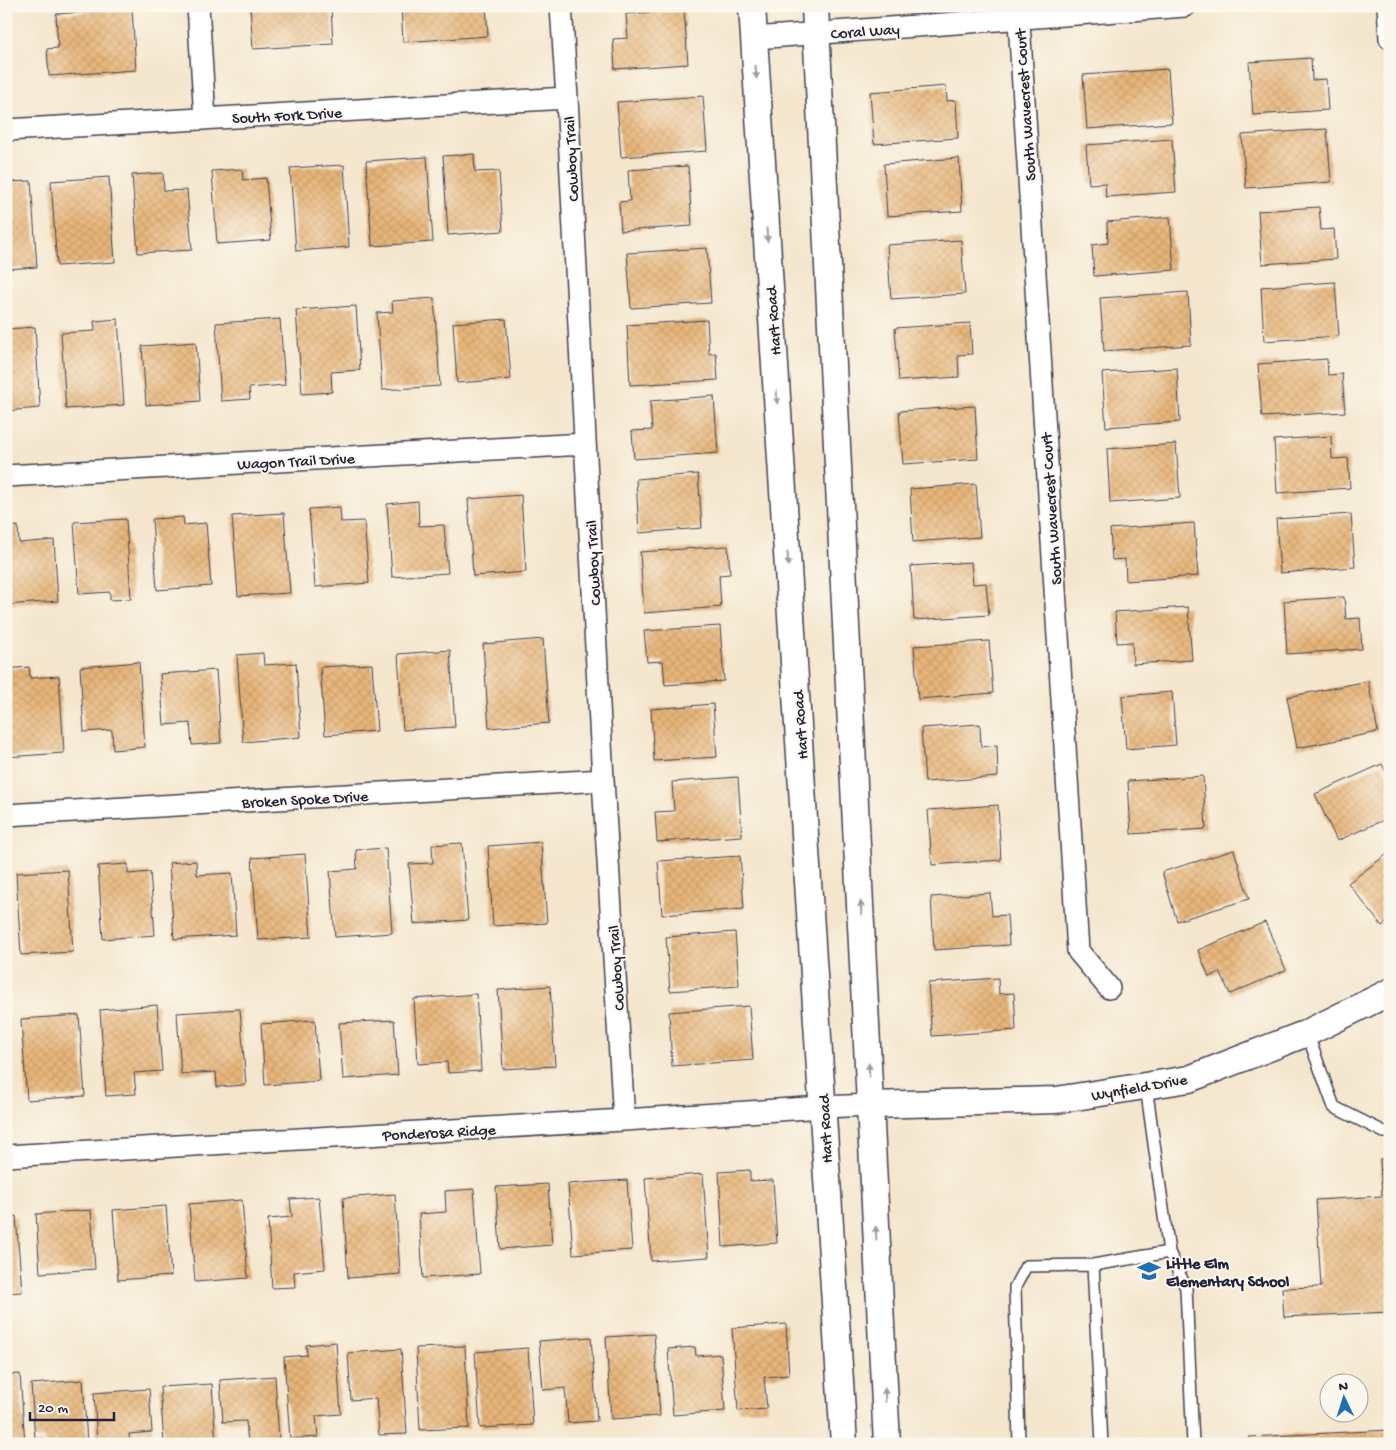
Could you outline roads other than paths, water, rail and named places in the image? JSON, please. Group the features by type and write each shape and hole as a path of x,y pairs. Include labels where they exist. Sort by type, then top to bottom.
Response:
{"street":[{"path":"198,6 205,119"},
{"name":"Cowboy Trail","path":"561,6 603,780 624,1120"},
{"name":"Hart Road","path":"752,6 844,1444"},
{"path":"815,6 887,1444"},
{"name":"Coral Way","path":"754,38 817,34 1018,12 1185,6"},
{"path":"1388,6 1390,38"},
{"name":"South Wavecrest Court","path":"1018,12 1078,951 1110,988"},
{"name":"South Fork Drive","path":"6,130 567,98"},
{"name":"Wagon Trail Drive","path":"6,476 585,444"},
{"name":"Broken Spoke Drive","path":"6,815 603,780"},
{"name":"Wynfield Drive","path":"871,1105 1056,1100 1189,1079 1307,1033 1390,992"},
{"name":"Ponderosa Ridge","path":"6,1156 624,1120 823,1106 871,1105"}],"lane":[{"path":"1307,1033 1334,1108 1384,1132 1390,1132"},
{"path":"1146,1086 1168,1252 1186,1288 1192,1444"},
{"path":"1019,1444 1015,1287 1026,1266 1093,1265 1168,1252"},
{"path":"1093,1265 1102,1444"}],"place":[{"name":"Little Elm Elementary School","path":"1149,1271"}]}
